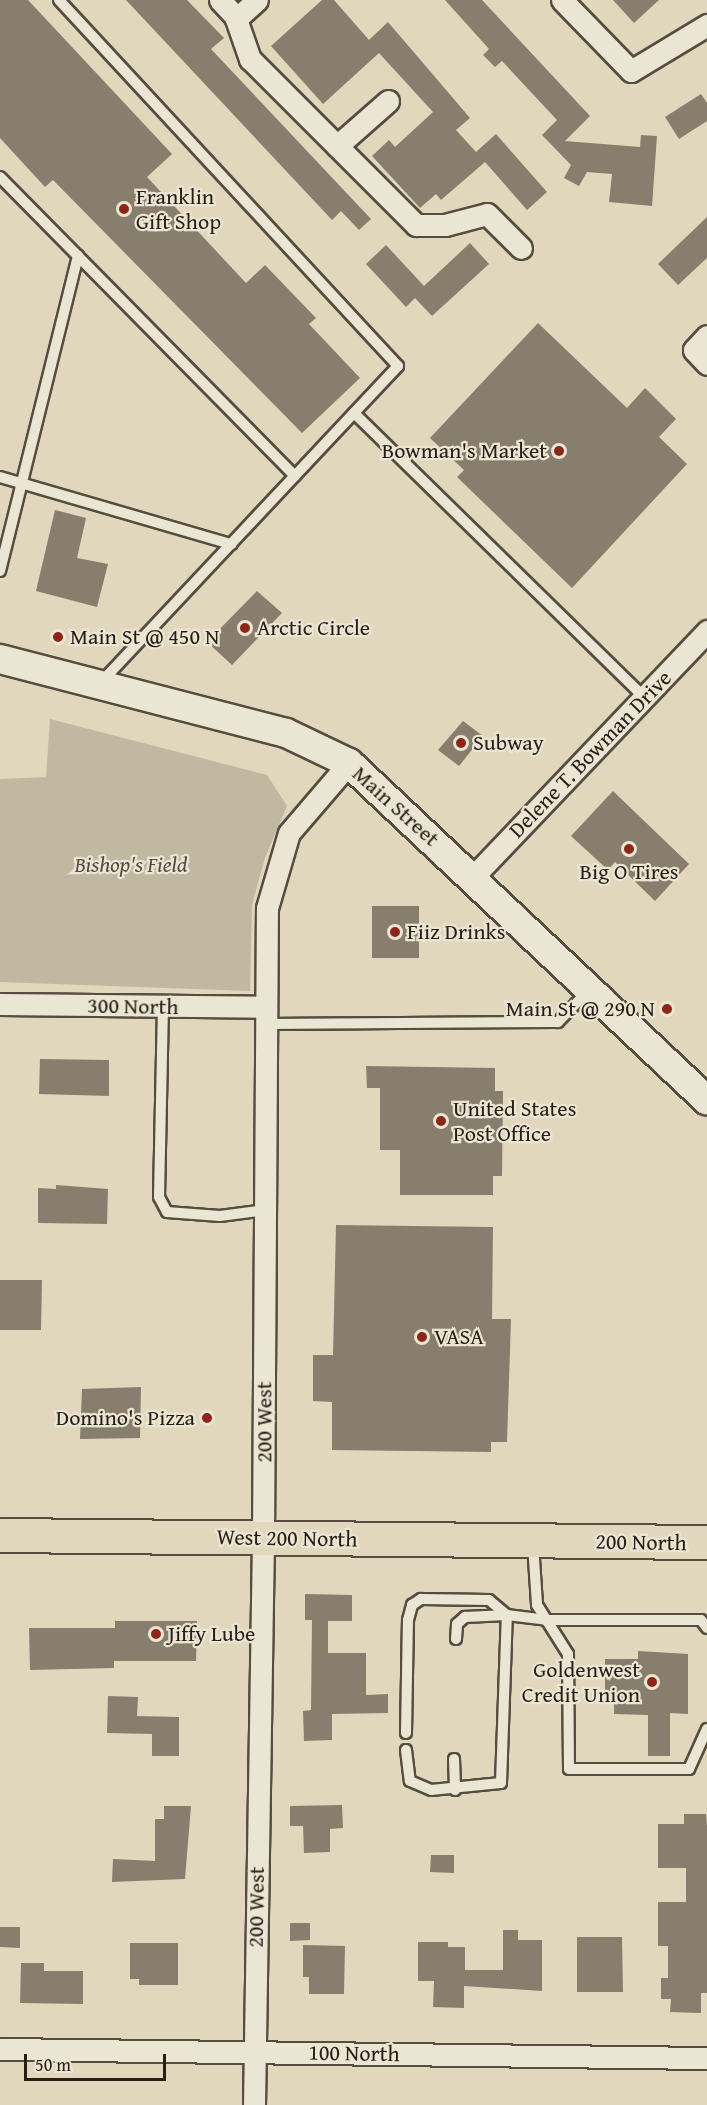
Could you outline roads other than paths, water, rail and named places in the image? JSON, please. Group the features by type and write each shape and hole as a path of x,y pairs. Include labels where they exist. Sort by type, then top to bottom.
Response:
{"main road":[{"name":"Main Street","path":"0,659 286,733 349,763 473,877 707,1100"},
{"name":"West 200 North","path":"0,1535 574,1541"},
{"name":"200 North","path":"574,1541 707,1542"}],"street":[{"path":"219,0 236,19 250,59 416,225 445,225 487,214 521,248"},
{"path":"236,19 257,0"},
{"path":"562,0 632,71 707,25"},
{"path":"337,146 388,101"},
{"name":"Delene T. Bowman Drive","path":"473,877 707,631"},
{"name":"200 West","path":"254,2105 253,2051 263,1538 267,908 289,833 349,763"},
{"name":"300 North","path":"0,1004 163,1006 267,1015"},
{"name":"100 North","path":"0,2049 707,2058"}],"lane":[{"path":"59,0 398,366 99,684"},
{"path":"0,177 296,476"},
{"path":"0,571 78,256"},
{"path":"354,413 644,697"},
{"path":"0,477 231,544"},
{"path":"267,1015 558,1022 590,989"},
{"path":"163,1006 159,1197 167,1212 220,1216 266,1210"},
{"path":"533,1541 537,1605 545,1620 562,1640 568,1654 569,1769 689,1769 707,1729"},
{"path":"406,1733 408,1620 412,1605 421,1599 489,1600 507,1615"},
{"path":"406,1750 410,1781 430,1790 455,1790 501,1783 507,1615"},
{"path":"456,1639 457,1624 465,1617 507,1615 545,1620 701,1620 707,1628"},
{"path":"454,1759 455,1790"}],"place":[{"name":"Franklin Gift Shop","path":"124,209"},
{"name":"Bowman's Market","path":"559,451"},
{"name":"Arctic Circle","path":"245,628"},
{"name":"Main St @ 450 N","path":"58,637"},
{"name":"Subway","path":"461,743"},
{"name":"Big O Tires","path":"629,849"},
{"name":"Fiiz Drinks","path":"395,932"},
{"name":"Main St @ 290 N","path":"667,1009"},
{"name":"United States Post Office","path":"441,1121"},
{"name":"VASA","path":"422,1337"},
{"name":"Domino's Pizza","path":"207,1418"},
{"name":"Jiffy Lube","path":"156,1634"},
{"name":"Goldenwest Credit Union","path":"652,1682"}],"park label":[{"name":"Bishop's Field","path":"131,865"}]}
